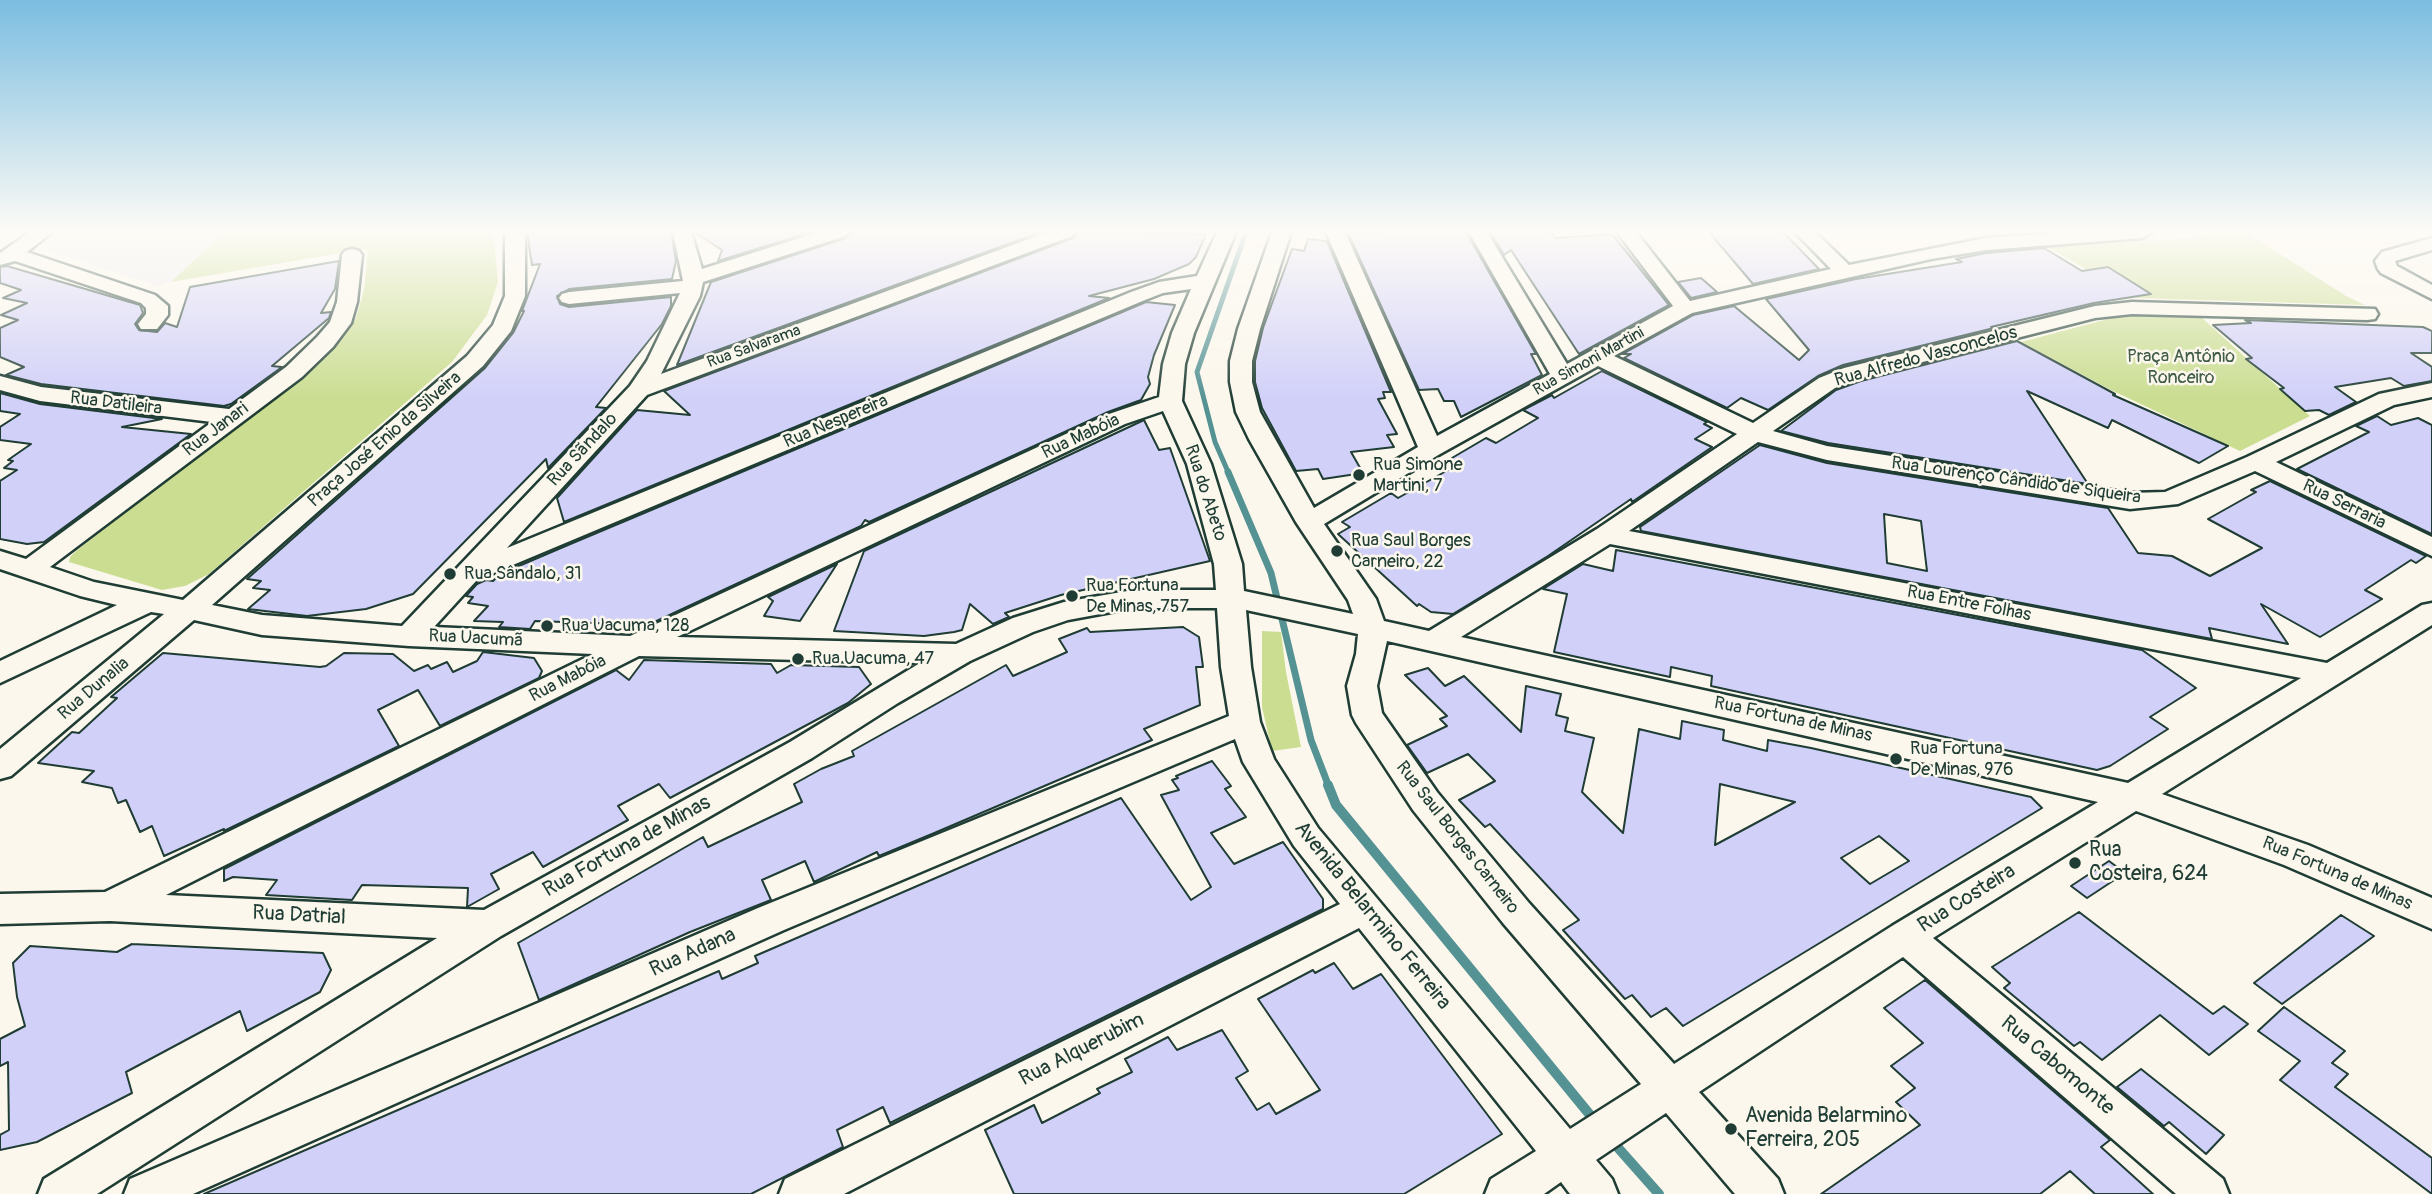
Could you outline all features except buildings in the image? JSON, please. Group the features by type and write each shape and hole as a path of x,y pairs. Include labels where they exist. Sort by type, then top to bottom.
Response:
{"street":[{"path":"110,288 148,299 157,306 157,315 149,324"},
{"name":"Rua Janari","path":"11,566 233,417 294,372 340,323 349,288"},
{"name":"Praça José Enio da Silveira","path":"188,611 475,361 503,326 516,296 516,288"},
{"path":"569,298 649,288"},
{"name":"Rua Sãndalo","path":"409,636 639,390 669,339 691,288"},
{"name":"Rua Salvarama","path":"639,390 915,288"},
{"name":"Rua Nespereira","path":"470,573 1161,288"},
{"path":"1170,401 1174,364 1201,288"},
{"name":"Rua Saul Borges Carneiro","path":"1263,288 1241,361 1241,382 1252,421 1309,522 1362,599 1373,629 1371,654 1362,686 1367,715 1424,802 1658,1096 1763,1194"},
{"path":"1360,288 1431,449"},
{"path":"1511,288 1563,376"},
{"path":"1669,288 1685,308"},
{"name":"Rua Simoni Martini","path":"1309,522 1431,449 1685,308 1775,288"},
{"name":"Rua Alfredo Vasconcelos","path":"1434,642 1606,535 1752,432 1827,383 1852,373 2095,312 2145,308 2367,314"},
{"name":"Rua Lourenço Cândido de Siqueira","path":"1598,358 1752,432 1827,453 2130,501 2169,499 2256,462 2387,399 2432,390"},
{"name":"Rua Datileira","path":"0,383 40,394 233,417"},
{"name":"Rua do Abeto","path":"1170,401 1199,464 1228,564 1246,601"},
{"name":"Rua Mabóia","path":"0,909 109,907 633,646 1117,419 1170,401"},
{"name":"Rua Serraria","path":"2256,462 2432,548"},
{"name":"Rua Entre Folhas","path":"1606,535 2332,674"},
{"name":"Rua Uacumã","path":"11,566 90,590 262,625 409,636 633,646 960,654"},
{"name":"Rua Fortuna de Minas","path":"59,1194 488,925 801,750 887,695 960,654 1023,625 1064,611 1133,599 1246,601 2133,797 2296,855 2432,914"},
{"name":"Avenida Belarmino Ferreira","path":"1246,601 1236,667 1245,722 1259,762 1282,802 1364,908 1582,1147 1597,1194"},
{"path":"0,673 147,602"},
{"name":"Rua Dunalia","path":"0,767 188,611"},
{"name":"Rua Costeira","path":"1506,1194 1905,937 2432,611"},
{"name":"Rua Adana","path":"145,1194 771,919 1245,722"},
{"name":"Rua Datrial","path":"109,907 488,925"},
{"name":"Rua Alquerubim","path":"800,1194 1364,908"},
{"name":"Rua Cabomonte","path":"1905,937 2208,1194"}],"green space":[{"path":"364,288 496,288 487,315 452,362 209,574 185,586 162,590 69,562 76,551 315,366 341,340 356,318"},
{"path":"2118,288 2333,288 2365,305 2136,298"},
{"name":"Praça Antônio Ronceiro","path":"2201,317 2310,416 2240,451 2109,389 2021,342 2112,318"},
{"path":"1262,631 1281,632 1301,747 1272,751 1262,707"}],"waterway":[{"path":"1226,288 1197,372 1215,442 1229,474"},
{"path":"1228,472 1271,573 1311,740 1329,787"},
{"path":"1328,785 1336,805 1595,1121"},
{"path":"1612,1141 1659,1194"}],"place":[{"name":"Rua Simone Martini, 7","path":"1359,475"},
{"name":"Rua Saul Borges Carneiro, 22","path":"1337,551"},
{"name":"Rua Sândalo, 31","path":"450,574"},
{"name":"Rua Fortuna De Minas, 757","path":"1072,596"},
{"name":"Rua Uacuma, 128","path":"547,626"},
{"name":"Rua Uacuma, 47","path":"798,659"},
{"name":"Rua Fortuna De Minas, 976","path":"1896,759"},
{"name":"Rua Costeira, 624","path":"2075,863"},
{"name":"Avenida Belarmino Ferreira, 205","path":"1731,1129"}]}
